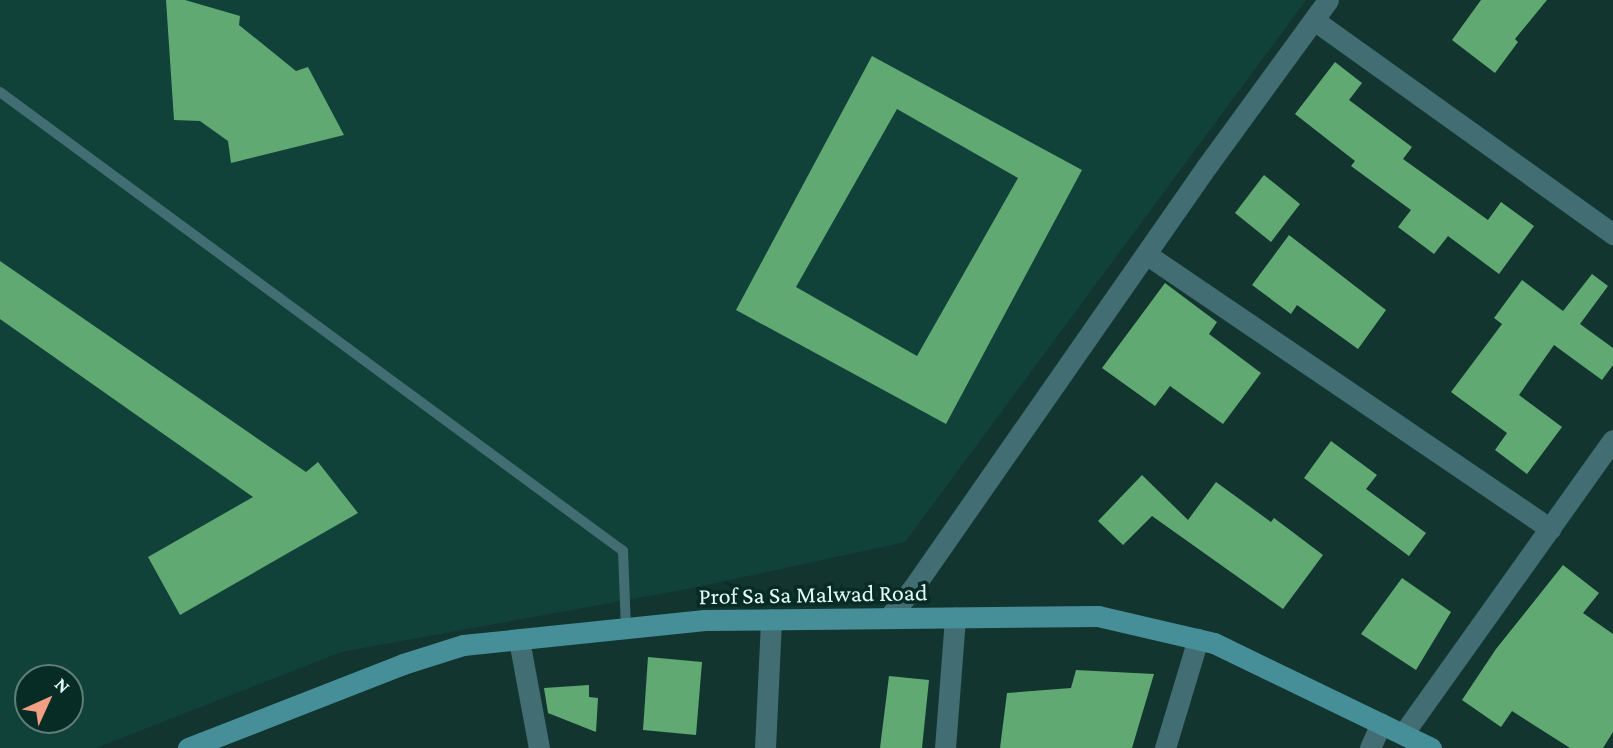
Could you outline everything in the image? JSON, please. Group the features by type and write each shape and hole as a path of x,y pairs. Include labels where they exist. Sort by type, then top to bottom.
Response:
{"street":[{"path":"888,618 913,588 1146,254 1328,0"},
{"path":"1314,20 1613,234"},
{"path":"1146,254 1550,529"},
{"path":"1404,734 1613,440"},
{"name":"Prof Sa Sa Malwad Road","path":"188,748 403,664 463,645 705,620 1098,616 1214,643 1431,748"},
{"path":"945,748 956,617"},
{"path":"765,748 771,619"},
{"path":"1165,748 1198,639"},
{"path":"519,640 539,748"},
{"path":"1370,748 1381,723"}],"lane":[{"path":"0,92 623,551 626,628"}],"shaded area":[{"path":"0,0 1306,0 905,542 692,588 341,652 96,748 0,748"}],"building":[{"path":"166,0 185,0 240,16 239,25 296,71 308,67 344,135 231,163 228,141 200,121 174,120"},
{"path":"1481,0 1547,0 1515,39 1518,42 1495,73 1452,40"},
{"path":"872,56 1082,170 946,424 736,310","holes":["897,109 1018,178 917,356 796,287"]},
{"path":"1335,62 1362,83 1349,100 1412,147 1403,159 1488,220 1501,202 1534,226 1499,274 1448,236 1434,254 1398,227 1411,210 1351,166 1355,161 1295,114"},
{"path":"1264,175 1300,204 1271,242 1235,213"},
{"path":"1289,235 1386,310 1358,349 1297,305 1291,314 1252,285"},
{"path":"0,261 306,472 318,462 358,513 180,615 148,557 253,497 0,319"},
{"path":"1592,274 1608,286 1580,324 1613,348 1613,365 1602,380 1554,345 1519,395 1562,427 1527,474 1495,450 1507,433 1451,392 1502,324 1494,318 1522,280 1563,311"},
{"path":"1165,283 1217,322 1209,334 1261,373 1223,424 1170,386 1155,406 1102,368"},
{"path":"1331,441 1377,475 1366,489 1426,533 1409,556 1304,478"},
{"path":"1142,475 1188,520 1216,482 1271,522 1274,518 1323,555 1283,609 1152,516 1123,545 1098,521"},
{"path":"1563,565 1599,593 1583,613 1613,634 1613,732 1603,748 1570,748 1512,711 1501,727 1462,700 1496,649"},
{"path":"1402,578 1451,612 1416,670 1361,634"},
{"path":"648,657 702,662 696,735 643,730"},
{"path":"1076,670 1154,674 1132,748 1000,748 1007,693 1071,688"},
{"path":"889,676 929,680 922,748 880,748"},
{"path":"589,685 589,697 598,698 596,732 548,713 544,688"}]}
